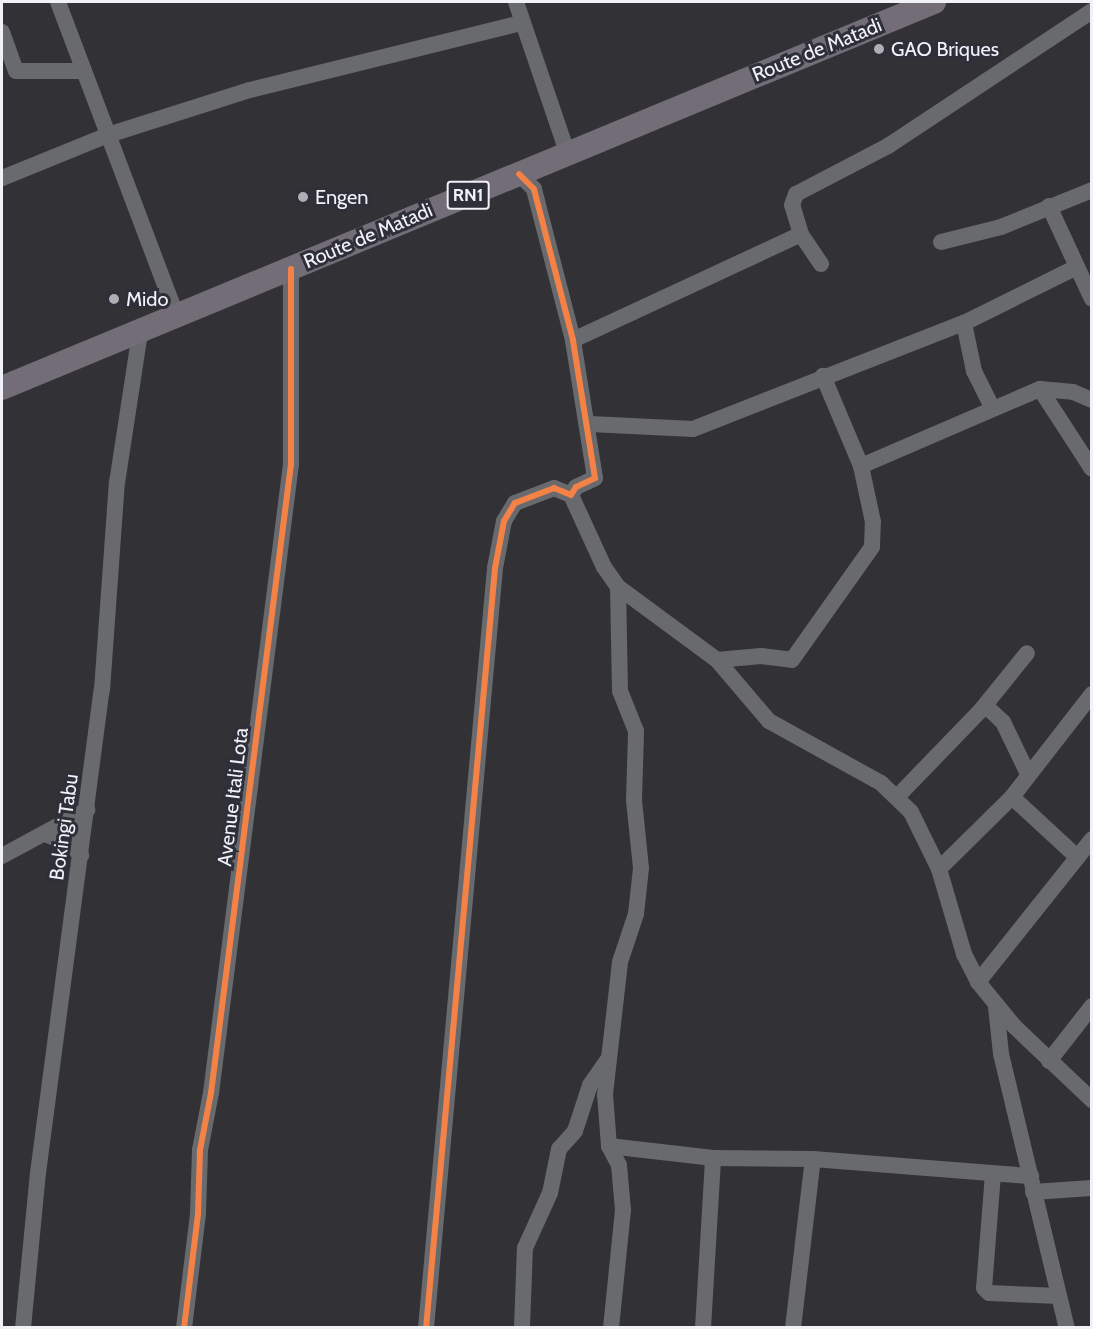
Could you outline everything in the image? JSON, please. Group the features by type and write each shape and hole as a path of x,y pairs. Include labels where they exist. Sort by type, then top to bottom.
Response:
{"highway":[{"name":"Route de Matadi","path":"2,388 567,152 934,2"}],"street":[{"path":"58,2 176,315"},
{"path":"516,2 521,23 567,152"},
{"path":"820,264 801,234 792,205 796,194 888,146 1092,11"},
{"path":"2,178 108,135 250,90 521,23"},
{"path":"2,32 9,70 84,71"},
{"path":"519,174 534,189 573,340 590,424 595,478 576,487 571,495"},
{"path":"941,242 1001,227 1092,190"},
{"path":"1049,206 1092,299"},
{"path":"573,340 801,234"},
{"path":"590,424 693,429 964,322 1077,267"},
{"name":"Avenue Itali Lota","path":"184,1328 198,1214 200,1150 211,1093 291,464 291,268"},
{"path":"964,322 974,371 992,406"},
{"name":"Bokingi Tabu","path":"23,1328 38,1173 87,810 109,619 117,483 140,332"},
{"path":"717,660 761,656 782,661 801,654 872,547 873,522 861,466 823,376"},
{"path":"861,466 992,406 1040,389 1073,392 1092,400"},
{"path":"1040,389 1092,469"},
{"path":"426,1328 495,568 504,521 515,503 554,488 571,495 598,557 618,587 717,660 769,721 838,757 897,797 911,812 939,869 964,954 978,982 996,1007 1049,1061 1092,1100"},
{"path":"610,1328 622,1210 619,1165 609,1146 605,1114 608,1059 620,962 636,914 641,868 634,800 636,731 620,691 618,587"},
{"path":"897,797 981,710 1027,653"},
{"path":"939,869 1012,797 1092,694"},
{"path":"981,710 988,708 1003,722 1016,757 1028,774"},
{"path":"1012,797 1077,857"},
{"path":"2,856 87,810"},
{"path":"45,834 70,844 81,855"},
{"path":"978,982 1092,839"},
{"path":"1049,1061 1092,1006"},
{"path":"996,1007 1001,1054 1067,1328"},
{"path":"522,1328 525,1248 550,1193 559,1149 575,1131 590,1085 608,1059"},
{"path":"609,1146 713,1158 813,1159 993,1174 1032,1184 1092,1188"},
{"path":"703,1328 713,1158"},
{"path":"793,1328 813,1159"},
{"path":"993,1174 984,1288 989,1293 1059,1296"}],"cycle path":[{"path":"426,1328 495,568 504,521 515,503 554,488 571,495 576,487 595,478 573,340 534,189 519,174"},
{"path":"184,1328 198,1214 200,1150 211,1093 291,464 291,269"}],"place":[{"name":"GAO Briques","path":"879,49"},
{"name":"Engen","path":"303,197"},
{"name":"Mido","path":"114,299"}]}
